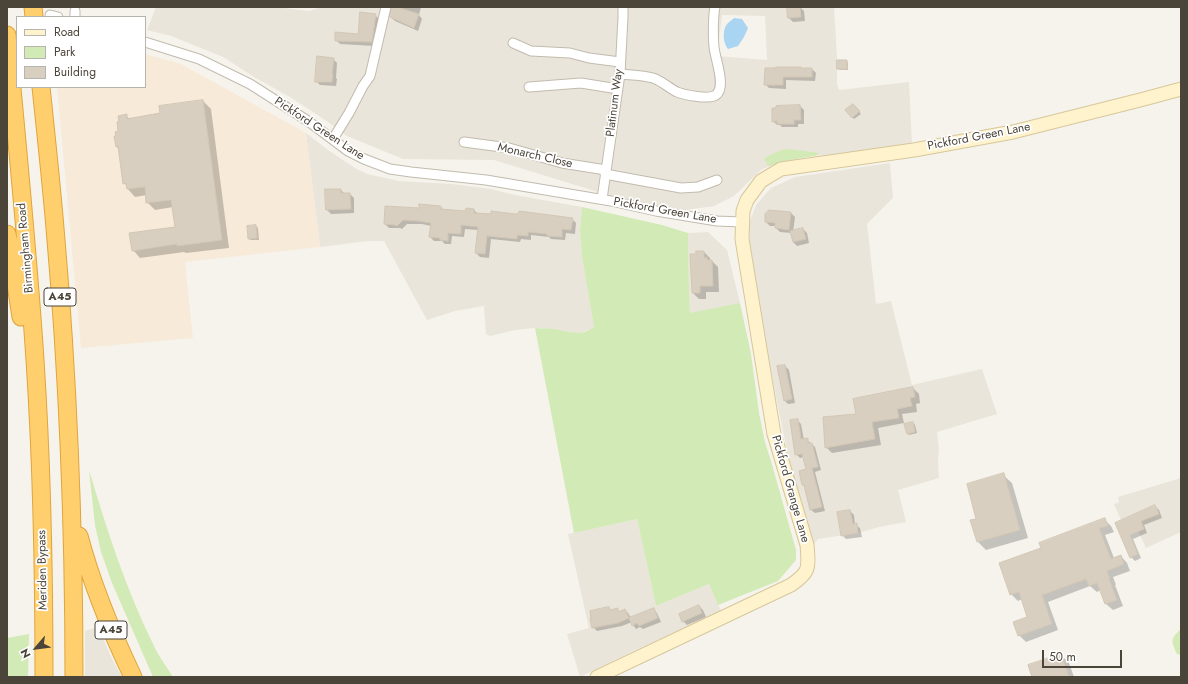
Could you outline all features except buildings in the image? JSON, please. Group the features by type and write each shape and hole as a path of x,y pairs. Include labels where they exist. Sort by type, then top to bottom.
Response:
{"highway":[{"path":"33,7 47,16"},
{"name":"Birmingham Road","path":"7,35 34,352 40,462"},
{"name":"A45","path":"41,88 55,228 64,357 72,507 74,677"},
{"path":"7,234 39,436"},
{"name":"Meriden Bypass","path":"40,462 44,601 44,677"},
{"name":"A45","path":"72,507 83,552 93,582 109,626 133,677"}],"street":[{"path":"333,139 370,76 386,7"},
{"name":"Platinum Way","path":"602,199 620,74 623,7"},
{"path":"620,74 652,78 678,92 710,97 716,95 720,90 720,86 719,70 713,45 715,7"},
{"name":"Pickford Green Lane","path":"146,42 199,59 250,84 308,121 348,151 390,169 486,180 602,199 656,211 716,221 742,222 743,211 747,200 754,190 761,181 781,169 914,150 1014,132 1144,99 1181,88"},
{"path":"513,43 531,51 570,53 589,58 620,62"},
{"path":"529,87 581,83 618,89"},
{"name":"Monarch Close","path":"464,142 509,148 562,163 681,188 698,187 717,180"},
{"name":"Pickford Grange Lane","path":"597,677 791,585 802,578 807,571 807,545 774,434 742,239 742,222"}],"shaded area":[{"path":"156,7 276,7 309,11 323,7 834,7 837,84 839,90 909,82 912,144 829,155 810,156 780,163 762,169 734,196 714,206 686,210 624,200 494,160 403,159 347,136 290,97 254,77 223,57 171,36 147,30","holes":["722,15 765,16 767,60 717,56"]},
{"path":"146,54 181,64 306,133 320,247 185,262 193,338 81,348 57,88 146,88"},
{"path":"306,133 328,150 367,174 399,181 452,184 491,189 515,195 582,207 580,230 582,257 594,327 591,330 576,333 535,328 515,330 490,336 486,334 484,306 455,311 427,320 384,241 368,241 320,247"},
{"path":"890,163 893,198 867,224 876,304 891,301 912,385 982,369 997,414 937,432 939,449 939,478 898,490 906,522 858,533 818,539 812,547 791,470 778,407 761,317 750,244 749,224 756,205 771,188 795,177"},
{"path":"708,232 727,250 740,303 690,314 688,233"},
{"path":"1181,478 1181,532 1146,548 1138,531 1141,521 1159,514 1155,505 1121,520 1114,504 1119,502 1118,497"},
{"path":"637,519 656,606 709,584 721,611 580,677 567,634 589,628 568,534"},
{"path":"98,627 122,677 85,677 85,631"}],"green space":[{"path":"786,149 819,153 815,156 794,159 768,166 764,158"},
{"path":"582,207 662,225 688,233 690,313 740,303 751,354 759,413 765,442 796,550 796,560 778,581 718,605 709,584 656,606 637,519 574,533 535,328 579,333 585,332 594,327 582,257 580,230"},
{"path":"89,470 126,582 156,650 173,677 153,677 112,583 101,552 95,525"},
{"path":"1181,629 1181,655 1177,654 1173,643 1173,638"},
{"path":"29,634 28,677 7,677 7,638"}],"water":[{"path":"734,18 742,19 748,28 738,46 728,49 724,40 724,30 727,24"}]}
